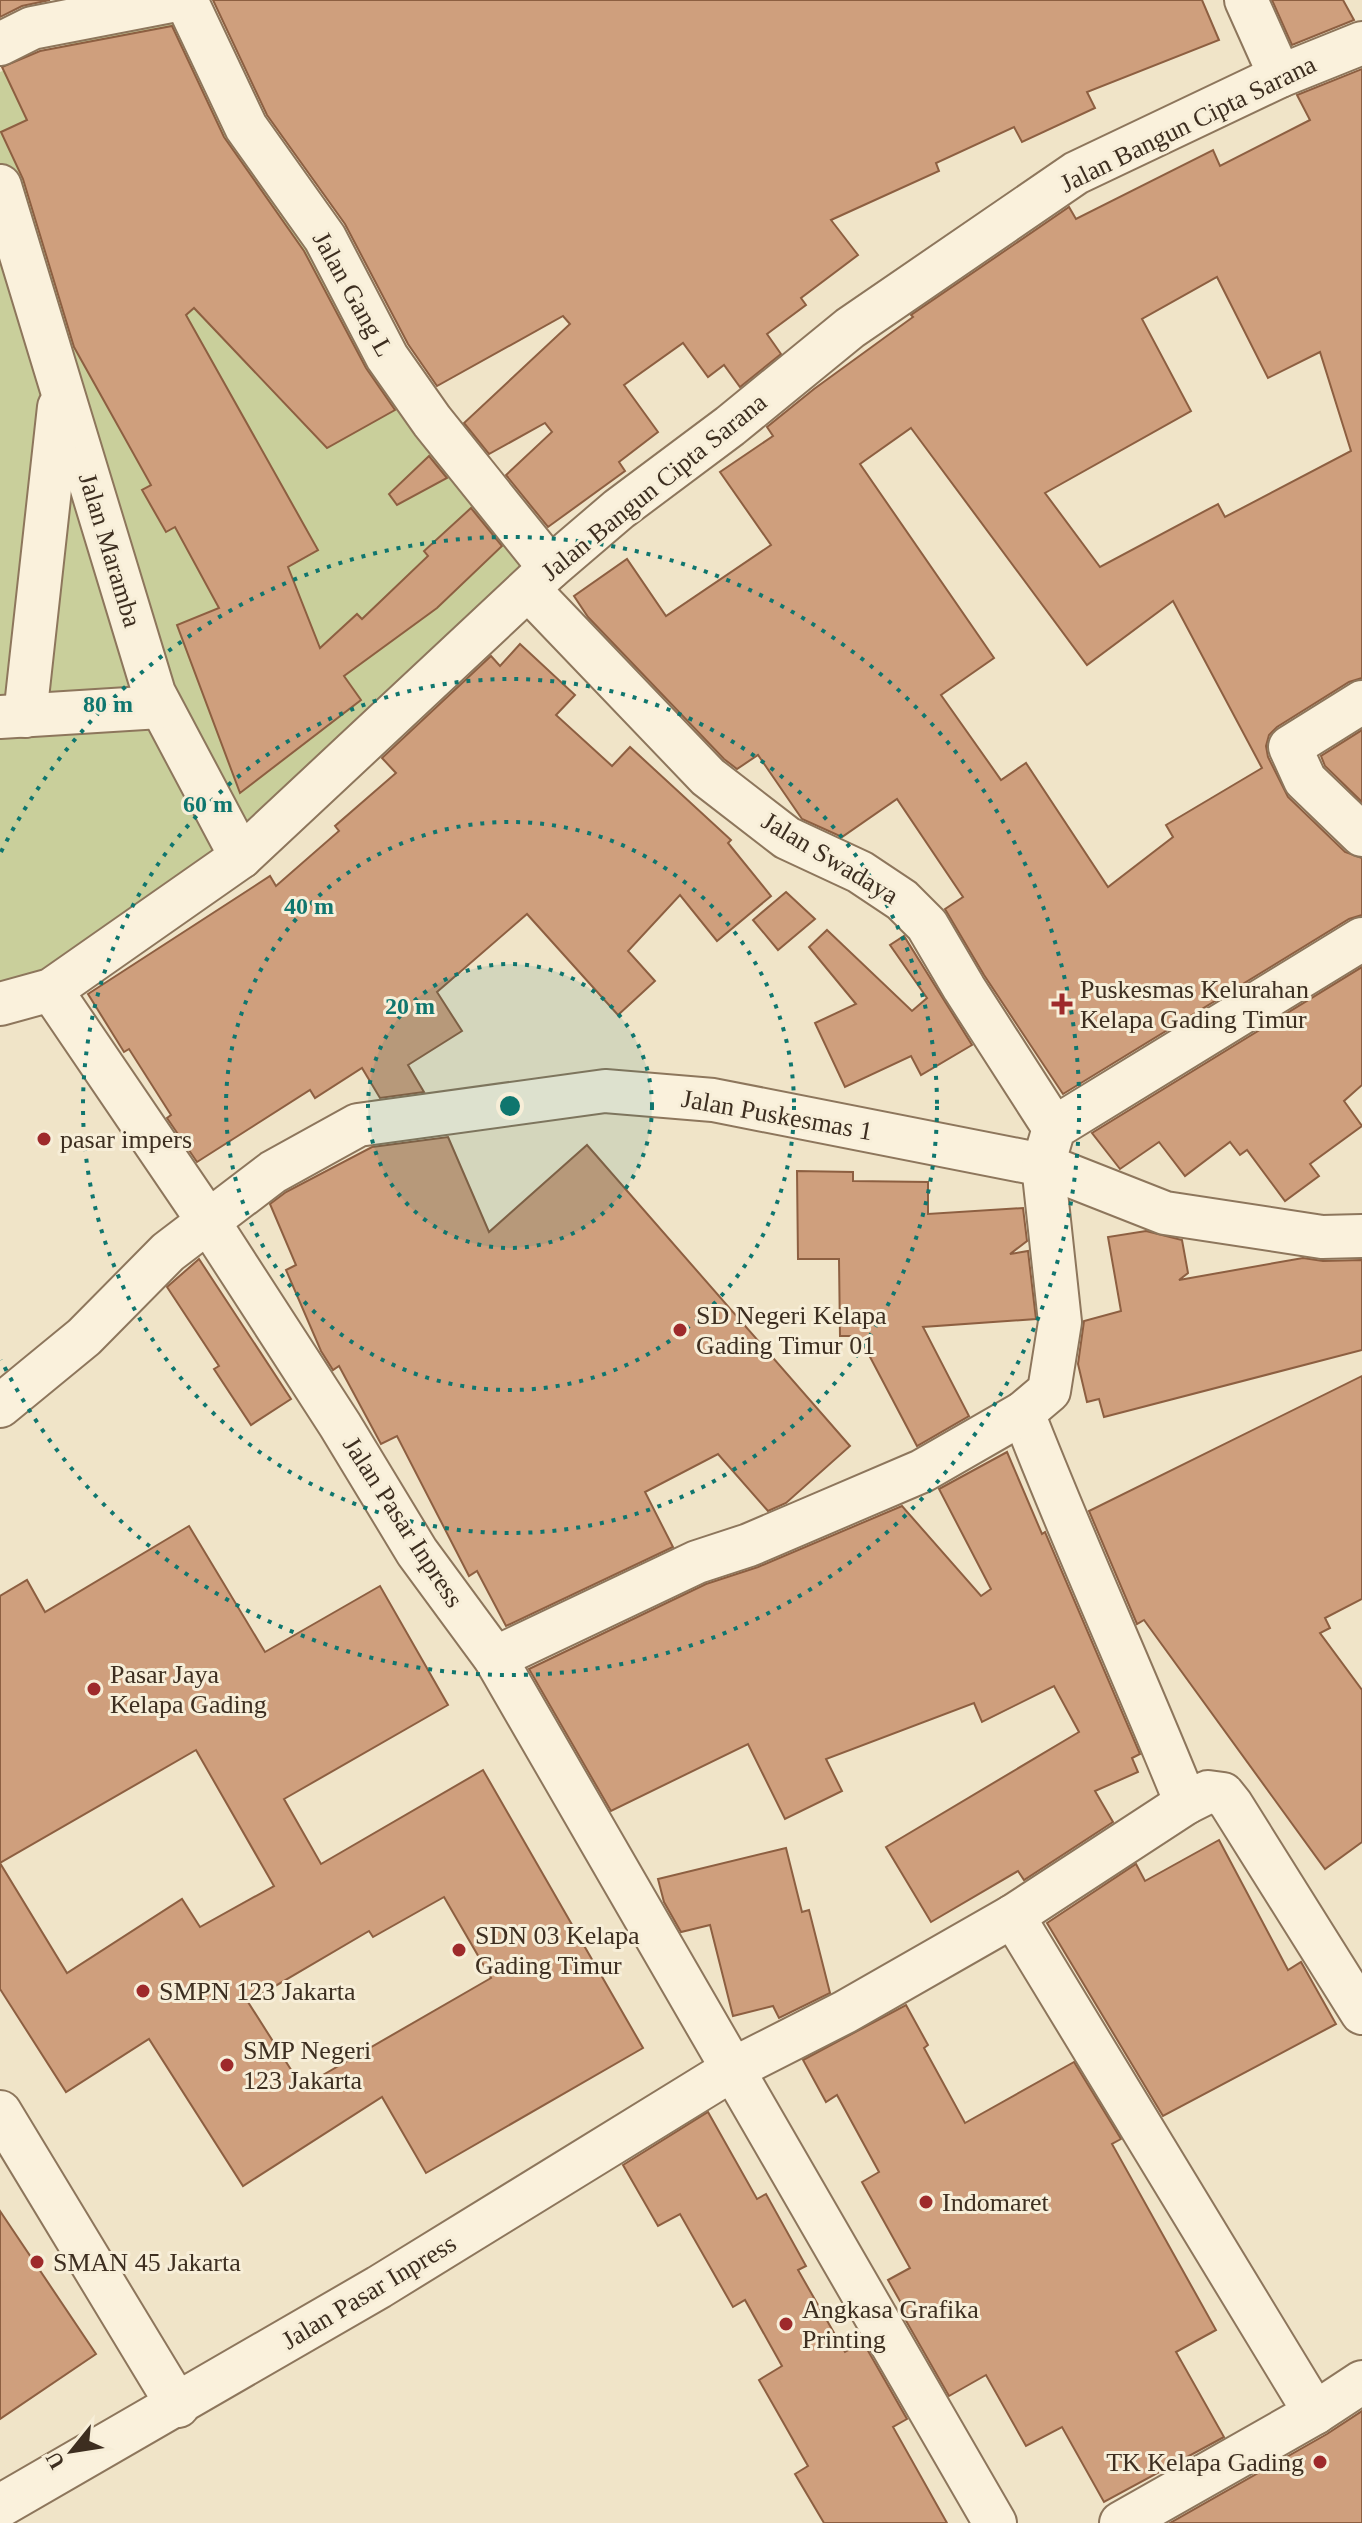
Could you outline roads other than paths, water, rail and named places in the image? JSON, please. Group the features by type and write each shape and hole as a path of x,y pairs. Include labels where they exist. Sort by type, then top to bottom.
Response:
{"street":[{"path":"0,44 32,28 177,0"},
{"name":"Jalan Gang L","path":"186,0 246,127 325,238 387,357 540,579"},
{"path":"1246,0 1280,76"},
{"name":"Jalan Bangun Cipta Sarana","path":"0,1004 51,990 241,857 619,509 730,426 850,328 1076,173 1280,76 1362,43"},
{"name":"Jalan Maramba","path":"0,186 160,707 241,857"},
{"name":"Jalan Maramba","path":"61,392 12,717 160,707"},
{"name":"Jalan Swadaya","path":"540,579 708,777 787,838 860,872 902,900 927,925 1049,1146"},
{"path":"1362,702 1290,747 1305,780 1362,835"},
{"path":"495,1658 697,1562 749,1545 922,1471 1023,1413 1049,1391 1060,1322 1049,1146 1362,939"},
{"name":"Jalan Pasar Inpress","path":"51,990 208,1221 340,1425 417,1552 495,1658 995,2523"},
{"name":"Jalan Puskesmas 1","path":"0,1406 84,1337 152,1266 208,1221 273,1172 358,1125 605,1091 713,1100 1049,1146 1165,1213 1322,1237 1362,1236"},
{"path":"1023,1413 1063,1516 1123,1648 1186,1803"},
{"path":"733,2069 845,2012 1013,1916 1186,1803 1208,1792 1223,1794 1231,1804 1357,1996"},
{"path":"1013,1916 1315,2413"},
{"name":"Jalan Pasar Inpress","path":"0,2506 178,2406 392,2279 733,2069"},
{"path":"0,2112 178,2406"},
{"path":"1121,2523 1315,2413 1362,2382"}],"place":[{"name":"Puskesmas Kelurahan Kelapa Gading Timur","path":"1062,1004"},
{"name":"pasar impers","path":"44,1139"},
{"name":"SD Negeri Kelapa Gading Timur 01","path":"680,1330"},
{"name":"Pasar Jaya Kelapa Gading","path":"94,1689"},
{"name":"SDN 03 Kelapa Gading Timur","path":"459,1950"},
{"name":"SMPN 123 Jakarta","path":"143,1991"},
{"name":"SMP Negeri 123 Jakarta","path":"227,2065"},
{"name":"Indomaret","path":"926,2202"},
{"name":"SMAN 45 Jakarta","path":"37,2262"},
{"name":"Angkasa Grafika Printing","path":"786,2324"},
{"name":"TK Kelapa Gading","path":"1320,2462"}]}
